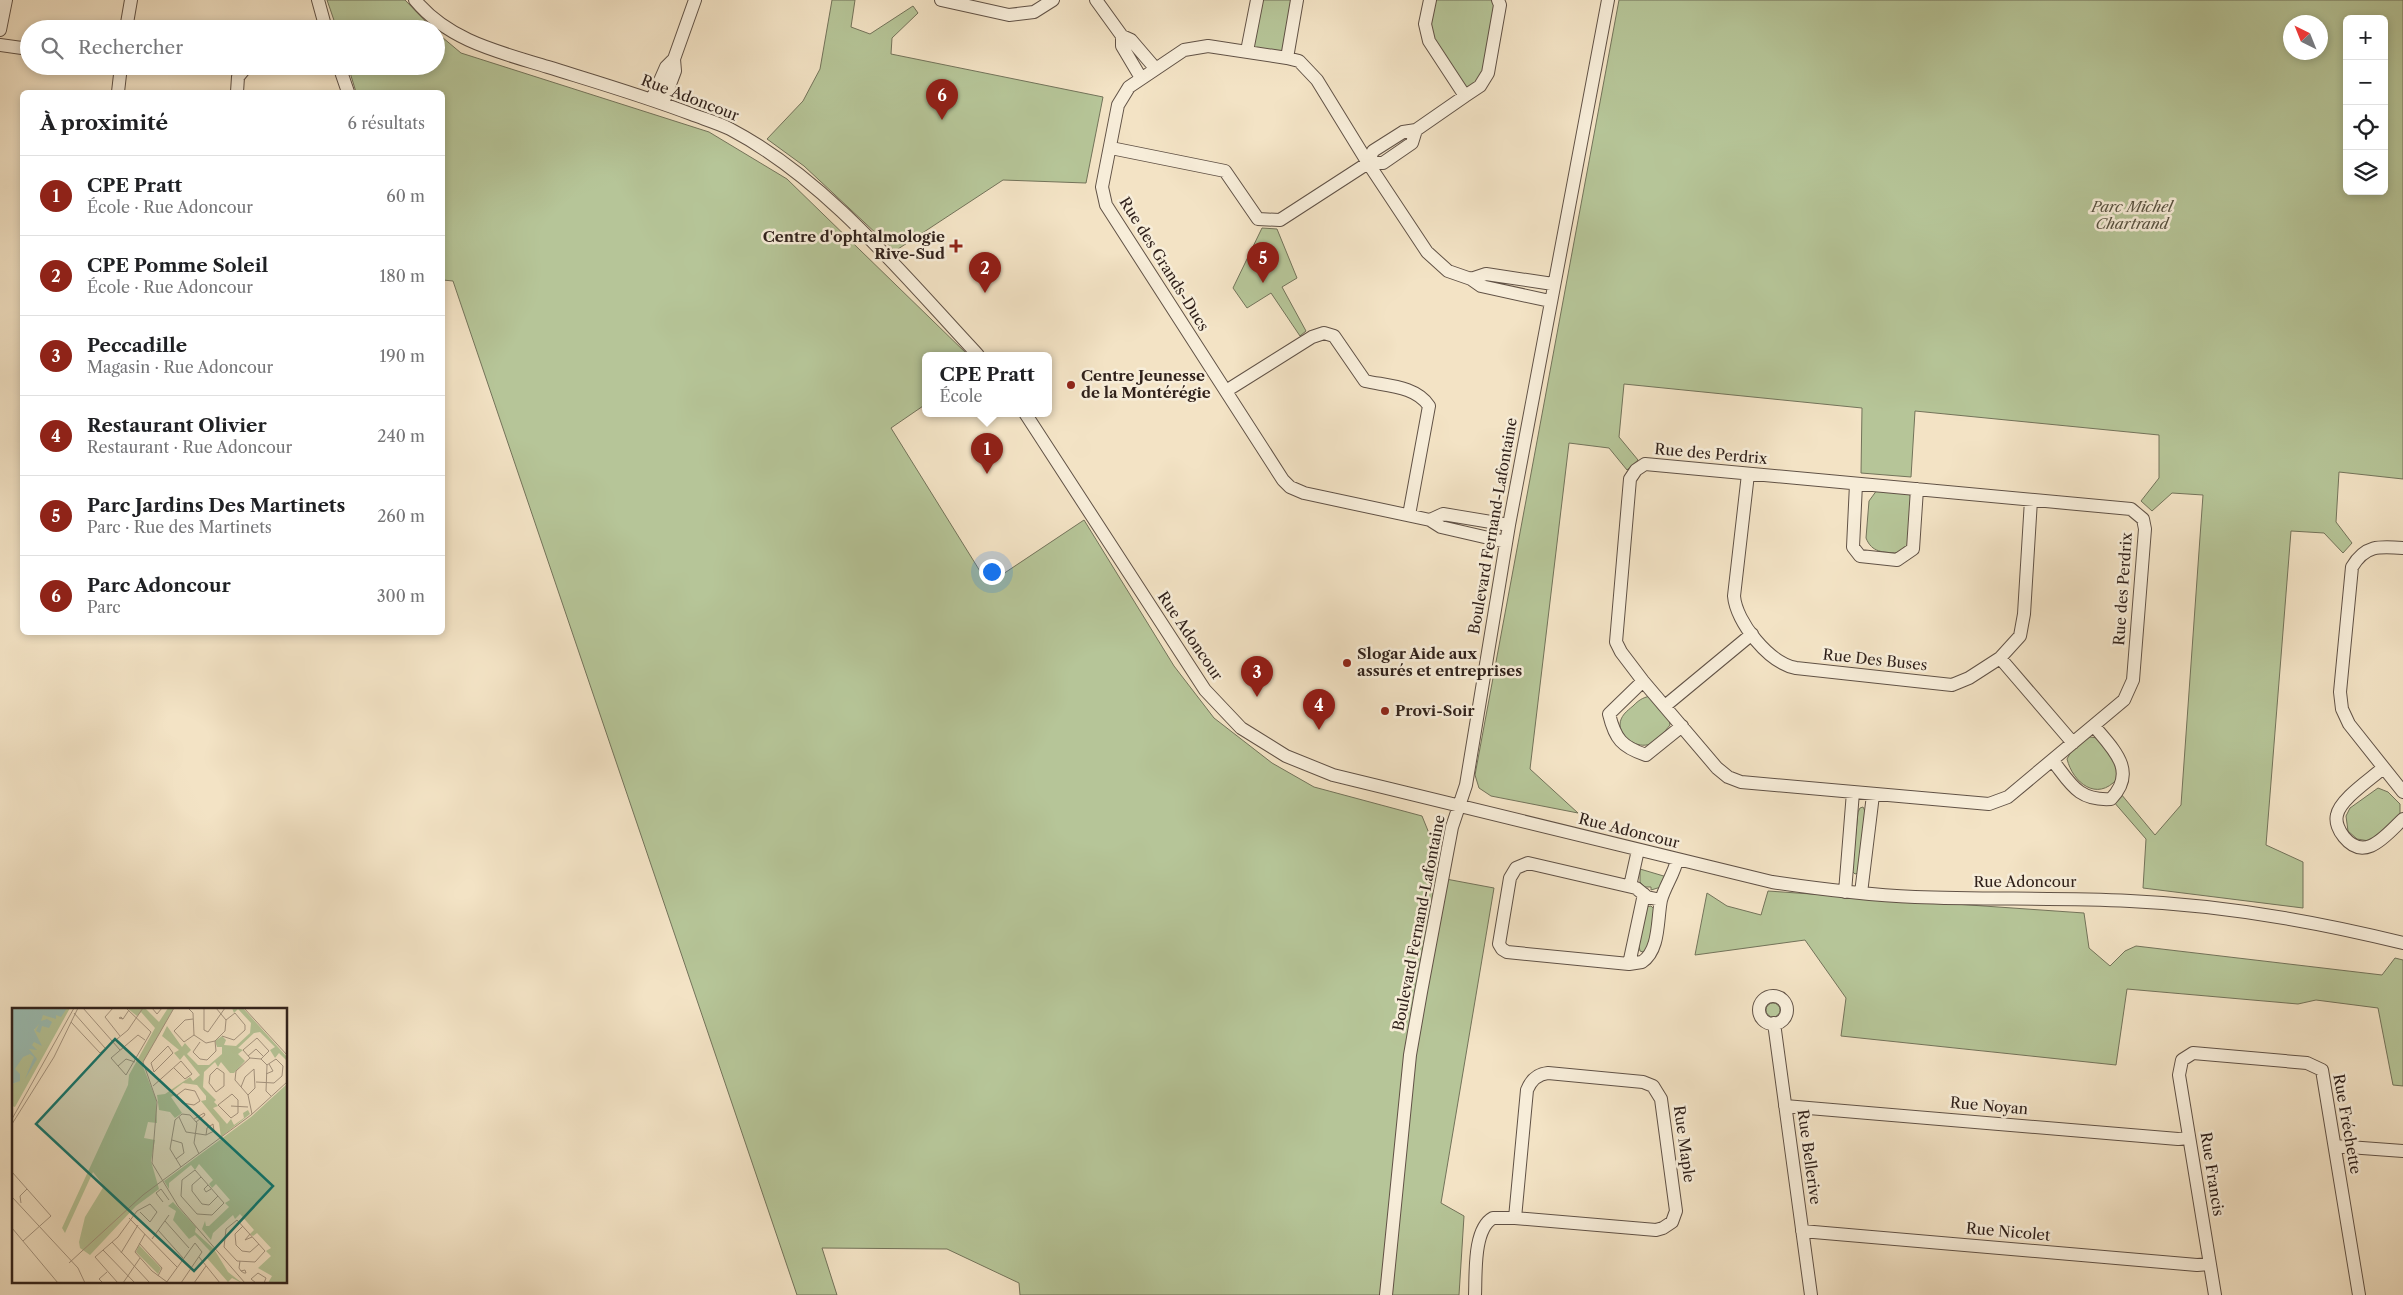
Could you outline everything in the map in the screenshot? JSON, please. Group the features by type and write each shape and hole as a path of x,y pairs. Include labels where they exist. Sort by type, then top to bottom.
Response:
{"street":[{"path":"0,30 6,0"},
{"path":"128,20 131,0"},
{"path":"318,0 324,20"},
{"name":"Rue Adoncour","path":"415,0 437,20"},
{"path":"657,101 666,67 674,59 695,0"},
{"path":"941,0 1009,15 1052,0"},
{"path":"1096,0 1122,36 1131,40 1155,68"},
{"path":"1247,51 1257,0"},
{"path":"1287,58 1297,0"},
{"path":"1430,0 1425,24 1430,41 1465,96"},
{"path":"1111,148 1225,171 1258,219 1280,220 1368,163 1383,164 1412,143 1416,130 1480,86 1488,73 1500,5 1498,0"},
{"name":"Boulevard Fernand-Lafontaine","path":"1386,1295 1410,1055 1452,827 1466,785 1509,525 1608,0"},
{"name":"Rue Adoncour","path":"445,27 476,45 657,101 729,129 794,171 871,241 975,352"},
{"path":"1122,36 1122,46 1141,78"},
{"path":"0,45 20,48"},
{"name":"Rue des Grands-Ducs","path":"1506,542 1441,527 1430,520 1409,515 1304,494 1290,487 1106,205 1102,187 1118,105 1129,87 1184,50 1208,46 1299,61 1317,80 1368,163 1427,252 1448,271 1471,279 1482,286 1550,301"},
{"path":"118,90 119,75"},
{"path":"237,90 240,75"},
{"path":"341,75 347,90"},
{"name":"Rue des Grands-Ducs","path":"1471,279 1486,274 1553,284"},
{"path":"1226,391 1312,337 1324,333 1334,336 1365,381 1413,392 1424,398 1429,406 1409,515"},
{"name":"Rue Adoncour","path":"1028,417 1205,690 1242,728 1286,756 1333,775 1772,882 1861,894 1938,898 2076,898 2178,904 2300,921 2403,943"},
{"name":"Rue des Perdrix","path":"1645,464 1748,474 2131,509 2143,519 2145,529 2133,680 2124,700 2008,797 1989,804 1741,782 1728,777 1717,768 1643,681 1621,652 1616,637 1630,479 1636,470 1645,464"},
{"name":"Rue Des Buses","path":"1748,474 1734,596 1735,608 1739,617 1752,634 1777,660 1786,666 1952,685 1969,678 2000,658 2020,636 2024,614 2031,500"},
{"path":"1856,484 1853,547 1860,556 1897,560 1913,549 1917,489"},
{"name":"Rue des Grands-Ducs","path":"1430,520 1443,514 1509,525"},
{"path":"2403,548 2387,546 2367,549 2357,558 2352,567 2340,692 2342,709 2349,724 2383,768 2403,790"},
{"path":"1665,706 1752,634"},
{"path":"2000,658 2073,743"},
{"path":"1643,681 1609,714 1613,732 1629,749 1646,755 1682,726"},
{"path":"2053,761 2077,790 2087,797 2111,798 2122,783 2124,772 2119,757 2094,726"},
{"path":"2383,768 2344,802 2337,815 2338,826 2346,839 2356,847 2367,848 2375,845 2403,819"},
{"path":"1845,892 1853,792"},
{"path":"1861,894 1873,795"},
{"path":"1630,886 1638,850"},
{"path":"1661,900 1644,894 1630,886 1535,864 1520,866 1510,878 1499,937 1502,949 1507,952 1629,964 1642,962 1651,954 1661,900 1673,876 1677,860"},
{"path":"1629,964 1644,894"},
{"name":"Rue Bellerive","path":"1774,1024 1811,1295"},
{"name":"Rue Fréchette","path":"2182,1060 2193,1053 2204,1053 2307,1063 2320,1068 2325,1078 2358,1295"},
{"name":"Rue Francis","path":"2182,1060 2179,1074 2215,1295"},
{"name":"Rue Maple","path":"1474,1295 1481,1230 1493,1218 1514,1218 1656,1230 1664,1228 1672,1222 1676,1211 1674,1195 1661,1099 1654,1086 1643,1082 1548,1073 1532,1080 1527,1090 1514,1218"},
{"name":"Rue Noyan","path":"1785,1106 2178,1139 2189,1138"},
{"path":"2335,1146 2403,1151"},
{"name":"Rue Nicolet","path":"1802,1231 2197,1265 2210,1264"}],"green space":[{"path":"327,0 405,0 424,20 334,20"},
{"path":"832,0 855,0 851,27 870,34 913,6 918,13 892,38 891,54 1103,97 1086,183 1003,180 895,251 804,166 767,139 803,101 820,69"},
{"path":"1257,0 1297,0 1287,58 1247,51"},
{"path":"1430,0 1498,0 1488,73 1465,96 1429,41"},
{"name":"Parc Michel Chartrand","path":"1619,0 2403,0 2403,479 2339,472 2336,522 2352,543 2343,553 2324,533 2291,531 2266,845 2303,862 2303,908 2143,888 2146,839 2113,801 2121,794 2155,835 2181,805 2203,495 2172,493 2152,511 2141,501 2159,478 2159,435 1915,411 1911,477 1861,473 1862,408 1624,384 1619,437 1638,460 1627,470 1609,448 1569,443 1530,769 1578,813 1491,796 1479,788 1475,775"},
{"path":"445,40 461,53 709,132 787,179 965,352 922,352 922,407 891,428 988,584 1084,520 1174,666 1214,718 1272,763 1314,787 1422,816 1435,848 1430,876 1494,888 1441,1203 1464,1216 1459,1295 1020,1295 1019,1283 947,1249 822,1248 837,1295 797,1295 453,281 445,280 445,90 355,90 351,75 445,75"},
{"path":"1262,228 1277,229 1297,278 1282,287 1306,331 1300,336 1271,293 1247,308 1233,288"},
{"path":"1877,490 1909,494 1912,498 1909,544 1897,553 1883,552 1875,549 1871,547 1866,538 1869,501"},
{"path":"1650,696 1668,714 1670,725 1653,743 1645,745 1635,744 1623,734 1620,722 1624,714 1637,702"},
{"path":"2090,737 2098,738 2117,759 2117,779 2102,789 2087,787 2080,782 2070,768 2067,759 2076,746"},
{"path":"2378,788 2388,792 2400,804 2400,815 2398,819 2369,841 2357,839 2348,831 2346,816 2350,808"},
{"path":"1863,807 1865,811 1858,873 1855,874 1852,871 1858,812"},
{"path":"1640,869 1667,877 1661,887 1651,890 1651,887 1645,887 1640,882"},
{"path":"1768,891 2084,913 2089,948 2110,966 2125,951 2136,946 2382,975 2395,958 2403,960 2403,1086 2393,1085 2378,1008 2316,1000 2298,1004 2127,989 2116,1065 1841,1036 1846,998 1805,940 1695,955 1707,893 1727,906 1761,915"},
{"path":"1651,906 1654,909 1649,949 1643,952 1640,951 1639,946 1646,907"},
{"path":"1770,1003 1776,1003 1780,1010 1776,1017 1770,1017 1766,1013 1766,1007"}],"place":[{"name":"Parc Adoncour","path":"942,120"},
{"name":"Centre d'ophtalmologie Rive-Sud","path":"956,246"},
{"name":"Parc Jardins Des Martinets","path":"1263,283"},
{"name":"CPE Pomme Soleil","path":"985,293"},
{"name":"Centre Jeunesse de la Montérégie","path":"1071,385"},
{"name":"CPE Pratt","path":"987,474"},
{"name":"Slogar Aide aux assurés et entreprises","path":"1347,663"},
{"name":"Peccadille","path":"1257,697"},
{"name":"Provi-Soir","path":"1385,711"},
{"name":"Restaurant Olivier","path":"1319,730"}]}
